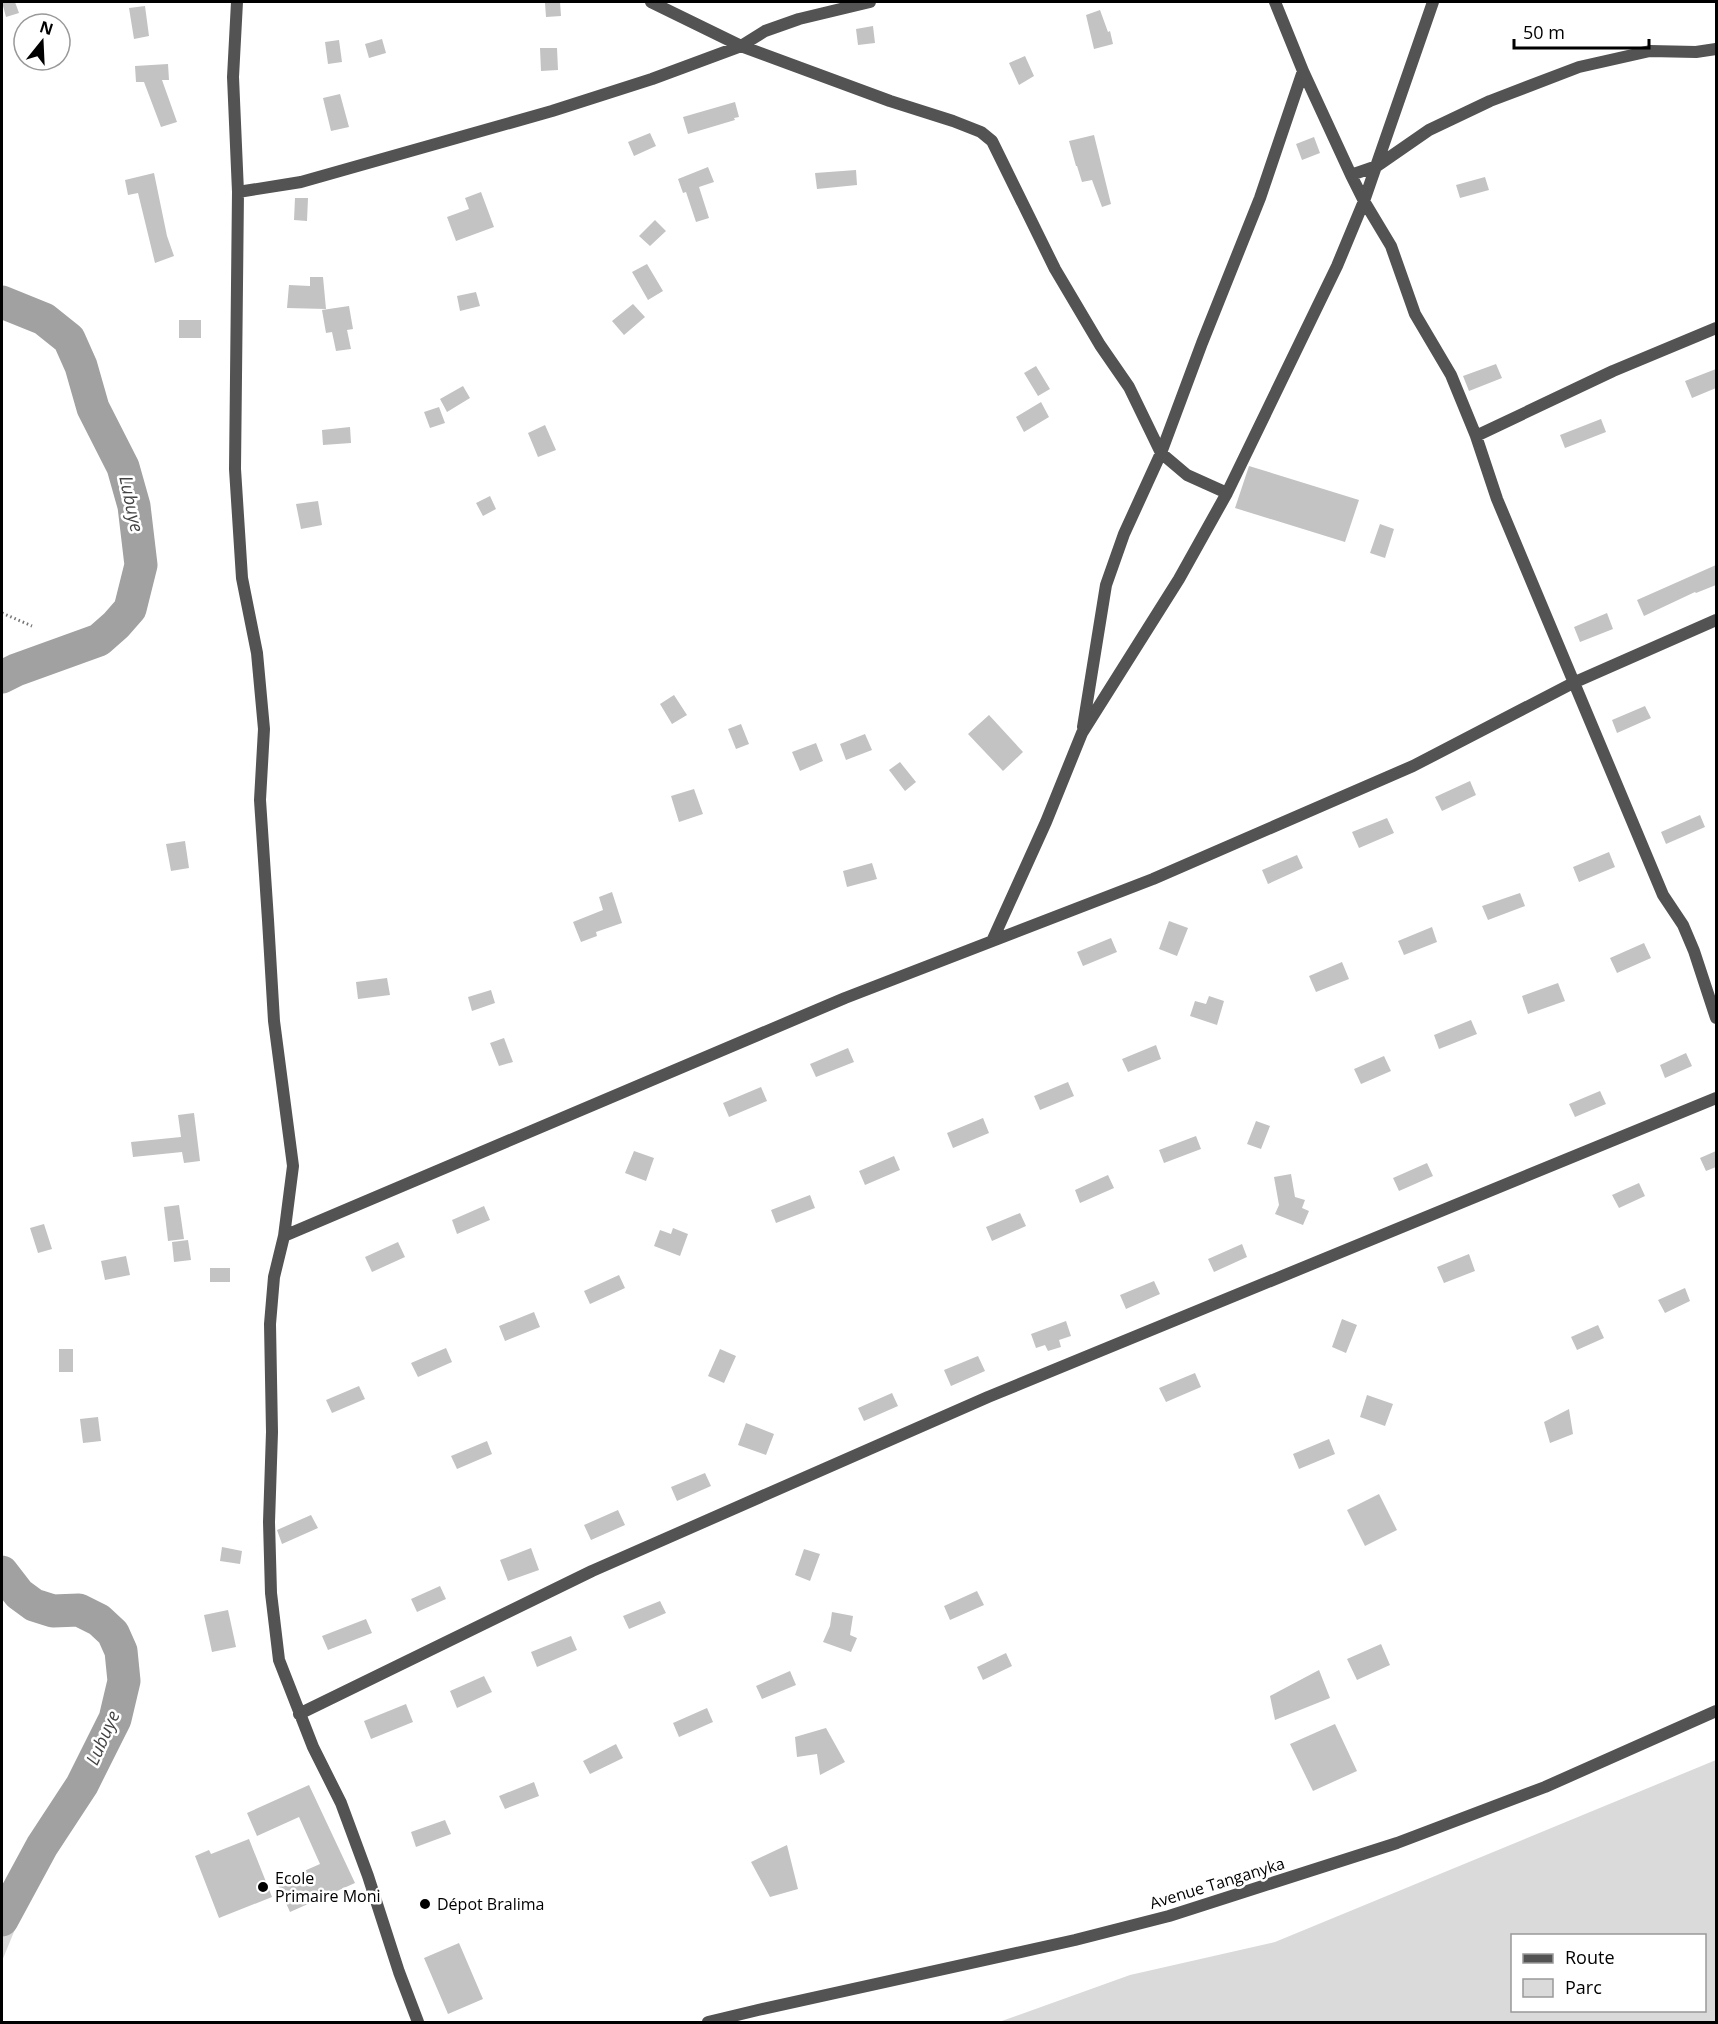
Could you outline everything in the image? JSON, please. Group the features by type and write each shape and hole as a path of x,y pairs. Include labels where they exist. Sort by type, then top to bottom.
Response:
{"street":[{"path":"237,2 234,77 238,192 235,469 242,578 257,653 264,729 260,800 274,1021 293,1166 284,1236 273,1277 270,1324 272,1593 279,1660 300,1714 345,1814 418,2022"},
{"path":"651,2 741,46 890,101 963,124 981,132 992,141 1055,269 1100,345 1129,387 1161,453 1187,474 1227,493"},
{"path":"238,192 301,182 552,111 652,79 741,46 765,30 799,19 870,2"},
{"path":"1275,2 1302,71 1351,175 1391,246 1415,314 1451,375 1476,436 1497,499 1573,683 1663,895 1683,925 1694,951 1716,1018"},
{"path":"993,939 1046,822 1082,733 1179,579 1227,493 1337,267 1377,166 1433,2"},
{"path":"1351,175 1377,166 1429,130 1490,101 1579,68 1650,51 1696,52 1716,49"},
{"path":"1082,733 1106,585 1124,534 1161,453 1260,198 1302,71"},
{"path":"1476,436 1613,371 1716,328"},
{"path":"284,1236 845,998 1153,879 1413,766 1573,683 1716,620"},
{"path":"300,1714 592,1571 988,1397 1716,1098"},
{"name":"Avenue Tanganyka","path":"708,2022 1075,1940 1169,1916 1397,1843 1545,1787 1716,1712"}],"path":[{"path":"2,613 32,626"}],"green space":[{"path":"1716,1760 1716,2022 999,2022 1130,1975 1275,1942"},
{"path":"2,1916 18,1922 2,1961"}],"building":[{"path":"2,2 15,2 19,12 12,12 12,15 6,17"},
{"path":"560,2 561,16 546,17 545,3"},
{"path":"145,6 149,36 134,39 129,8"},
{"path":"1100,10 1108,32 1110,31 1113,44 1094,49 1086,15"},
{"path":"873,26 875,43 858,45 856,29"},
{"path":"382,39 386,53 369,58 365,44"},
{"path":"339,40 342,62 328,64 325,42"},
{"path":"540,48 557,48 558,70 541,71"},
{"path":"1025,56 1034,76 1019,85 1009,63"},
{"path":"168,64 169,80 162,80 177,122 161,127 144,82 136,82 135,66"},
{"path":"340,94 349,127 331,131 323,98"},
{"path":"735,102 739,117 734,118 735,120 688,134 683,117"},
{"path":"650,133 656,146 634,156 628,142"},
{"path":"1094,135 1111,204 1102,207 1092,180 1082,182 1069,141"},
{"path":"1314,137 1320,153 1302,160 1296,144"},
{"path":"708,167 714,182 699,187 709,218 696,222 686,192 683,193 678,179"},
{"path":"856,170 857,185 817,189 815,173"},
{"path":"154,173 167,236 174,256 155,263 138,193 128,195 125,180"},
{"path":"1485,177 1489,190 1460,198 1456,185"},
{"path":"481,192 494,227 456,241 447,217 469,209 465,198"},
{"path":"295,198 308,198 307,221 294,220"},
{"path":"655,220 666,231 650,246 639,236"},
{"path":"647,264 663,291 648,300 632,272"},
{"path":"310,277 323,277 326,309 287,308 289,285 310,286"},
{"path":"476,292 480,306 460,311 457,296"},
{"path":"633,304 645,317 624,335 612,321"},
{"path":"349,306 353,329 347,330 351,349 336,351 332,332 326,333 322,310"},
{"path":"179,320 201,320 201,338 179,338"},
{"path":"1496,364 1502,378 1469,391 1463,376"},
{"path":"1036,366 1050,389 1038,396 1024,373"},
{"path":"1716,369 1716,388 1692,398 1685,381"},
{"path":"463,386 470,398 447,412 440,399"},
{"path":"1041,402 1049,417 1024,432 1016,417"},
{"path":"439,407 445,423 430,428 424,412"},
{"path":"1601,419 1606,432 1565,448 1560,435"},
{"path":"545,425 556,450 538,457 528,433"},
{"path":"350,427 351,443 323,445 322,430"},
{"path":"1249,466 1359,500 1345,542 1235,508"},
{"path":"490,496 496,509 483,516 476,503"},
{"path":"318,501 322,525 301,529 296,504"},
{"path":"1380,524 1394,529 1385,558 1370,553"},
{"path":"1716,565 1716,585 1695,592 1644,616 1637,600"},
{"path":"1607,613 1613,629 1580,642 1574,627"},
{"path":"674,695 687,715 672,724 660,704"},
{"path":"1645,706 1651,718 1617,733 1612,720"},
{"path":"989,715 1023,752 1003,771 968,734"},
{"path":"741,724 749,744 736,749 728,729"},
{"path":"865,734 872,750 846,760 840,744"},
{"path":"816,743 823,761 800,771 792,752"},
{"path":"900,762 916,782 905,791 889,770"},
{"path":"1470,781 1476,795 1442,811 1435,797"},
{"path":"694,789 703,814 679,822 671,796"},
{"path":"1700,815 1705,827 1666,844 1661,832"},
{"path":"1387,818 1394,833 1359,848 1352,832"},
{"path":"185,841 189,868 171,871 166,844"},
{"path":"1609,852 1615,867 1579,882 1573,867"},
{"path":"1297,855 1303,868 1268,884 1262,870"},
{"path":"872,863 877,879 847,887 843,871"},
{"path":"612,892 622,923 596,932 597,936 581,942 573,922 603,910 599,897"},
{"path":"1520,893 1525,906 1488,920 1482,906"},
{"path":"1169,921 1188,928 1177,956 1159,949"},
{"path":"1432,927 1437,942 1404,955 1398,941"},
{"path":"1111,938 1117,952 1083,966 1077,952"},
{"path":"1644,943 1651,958 1617,973 1610,958"},
{"path":"1342,962 1349,979 1316,992 1309,976"},
{"path":"387,978 390,995 358,999 356,982"},
{"path":"1558,983 1565,1001 1528,1014 1522,996"},
{"path":"491,990 495,1003 472,1011 468,997"},
{"path":"1209,996 1224,1001 1217,1025 1190,1016 1195,1001 1206,1004"},
{"path":"1471,1020 1477,1034 1439,1049 1434,1035"},
{"path":"504,1038 513,1062 499,1066 490,1043"},
{"path":"1156,1045 1161,1059 1128,1072 1122,1059"},
{"path":"848,1048 854,1062 816,1077 810,1064"},
{"path":"1686,1053 1692,1066 1665,1078 1660,1065"},
{"path":"1384,1056 1391,1071 1361,1084 1354,1069"},
{"path":"1068,1082 1074,1096 1040,1110 1034,1096"},
{"path":"761,1087 767,1101 729,1117 723,1103"},
{"path":"1600,1091 1606,1104 1575,1117 1569,1104"},
{"path":"194,1113 200,1161 184,1163 182,1152 133,1157 131,1142 181,1137 178,1115"},
{"path":"983,1118 989,1133 953,1148 947,1133"},
{"path":"1256,1121 1270,1126 1261,1149 1247,1144"},
{"path":"1196,1136 1201,1149 1164,1163 1159,1150"},
{"path":"634,1151 654,1158 646,1181 625,1173"},
{"path":"1716,1151 1716,1167 1706,1171 1700,1158"},
{"path":"894,1156 900,1170 865,1185 859,1171"},
{"path":"1427,1163 1433,1176 1399,1191 1393,1178"},
{"path":"1291,1174 1295,1197 1305,1200 1302,1208 1309,1211 1303,1225 1275,1214 1279,1205 1274,1177"},
{"path":"1108,1175 1114,1188 1080,1203 1075,1190"},
{"path":"1639,1183 1645,1196 1619,1208 1612,1195"},
{"path":"810,1195 815,1208 776,1223 771,1210"},
{"path":"179,1205 184,1239 168,1241 164,1207"},
{"path":"484,1206 490,1220 457,1234 452,1220"},
{"path":"1020,1213 1026,1226 992,1241 986,1227"},
{"path":"44,1224 52,1249 38,1253 30,1228"},
{"path":"673,1228 688,1234 680,1256 654,1246 660,1230 671,1234"},
{"path":"188,1240 191,1260 174,1262 172,1242"},
{"path":"398,1242 405,1257 372,1272 365,1257"},
{"path":"1242,1244 1247,1257 1214,1272 1208,1259"},
{"path":"1469,1254 1475,1271 1444,1283 1437,1267"},
{"path":"126,1256 130,1275 105,1280 101,1261"},
{"path":"210,1268 230,1268 230,1282 210,1282"},
{"path":"619,1275 625,1288 590,1304 584,1291"},
{"path":"1154,1281 1160,1294 1126,1309 1120,1295"},
{"path":"1685,1288 1690,1301 1665,1313 1658,1300"},
{"path":"534,1312 540,1327 505,1341 499,1326"},
{"path":"1342,1319 1357,1325 1346,1353 1332,1347"},
{"path":"1066,1321 1071,1336 1059,1340 1061,1347 1048,1351 1045,1345 1036,1348 1031,1334"},
{"path":"1598,1325 1604,1338 1577,1350 1571,1337"},
{"path":"446,1348 452,1362 418,1377 411,1363"},
{"path":"59,1349 73,1349 73,1372 59,1372"},
{"path":"720,1349 736,1356 724,1383 708,1376"},
{"path":"978,1356 985,1371 951,1386 944,1370"},
{"path":"1195,1373 1201,1387 1166,1402 1159,1388"},
{"path":"359,1386 365,1399 332,1413 326,1400"},
{"path":"892,1393 898,1406 864,1421 858,1408"},
{"path":"1367,1395 1393,1404 1385,1426 1360,1417"},
{"path":"1569,1409 1573,1434 1550,1443 1544,1422"},
{"path":"98,1417 101,1441 83,1443 80,1419"},
{"path":"746,1423 774,1434 766,1455 738,1445"},
{"path":"1329,1439 1335,1454 1299,1469 1293,1454"},
{"path":"487,1441 492,1454 457,1469 451,1456"},
{"path":"705,1473 711,1486 677,1501 671,1487"},
{"path":"1379,1494 1397,1530 1365,1546 1347,1510"},
{"path":"618,1510 625,1525 591,1540 584,1525"},
{"path":"311,1515 318,1528 282,1544 277,1530"},
{"path":"222,1547 242,1551 240,1564 220,1561"},
{"path":"531,1548 539,1570 508,1581 500,1560"},
{"path":"804,1549 820,1554 810,1581 795,1575"},
{"path":"440,1586 446,1599 417,1612 411,1599"},
{"path":"977,1591 984,1605 950,1620 944,1606"},
{"path":"660,1601 666,1613 629,1629 623,1616"},
{"path":"228,1610 236,1647 212,1652 204,1615"},
{"path":"832,1612 853,1616 850,1635 857,1638 851,1652 823,1642 830,1626"},
{"path":"366,1619 372,1633 328,1650 322,1636"},
{"path":"571,1636 577,1650 537,1667 531,1652"},
{"path":"1381,1644 1390,1665 1357,1680 1347,1659"},
{"path":"1006,1653 1012,1666 983,1680 977,1667"},
{"path":"1319,1670 1330,1698 1275,1720 1270,1696"},
{"path":"790,1671 796,1685 762,1699 756,1686"},
{"path":"484,1676 492,1692 457,1708 450,1691"},
{"path":"406,1704 413,1722 371,1739 364,1721"},
{"path":"707,1708 713,1722 679,1737 673,1723"},
{"path":"1335,1724 1357,1771 1313,1791 1290,1744"},
{"path":"826,1728 845,1762 820,1775 817,1754 797,1757 795,1737"},
{"path":"616,1744 623,1758 590,1774 583,1761"},
{"path":"534,1782 539,1796 505,1809 499,1796"},
{"path":"309,1785 355,1883 290,1912 277,1883 320,1864 299,1817 257,1836 247,1813"},
{"path":"445,1820 451,1834 416,1847 411,1832"},
{"path":"249,1839 272,1897 219,1918 195,1856 209,1850 211,1854"},
{"path":"787,1845 798,1889 770,1897 751,1862"},
{"path":"459,1943 483,1999 448,2014 424,1958"}],"waterway":[{"name":"Lubuye","path":"2,302 44,319 69,339 81,366 93,408 123,467 134,506 141,565 130,609 99,640 2,677"},
{"name":"Lubuye","path":"2,1572 19,1594 34,1605 53,1611 79,1610 99,1620 113,1633 121,1651 124,1681 115,1719 82,1785 42,1846 2,1920"}],"place":[{"name":"Ecole Primaire Moni","path":"263,1887"},
{"name":"Dépot Bralima","path":"425,1904"}]}
